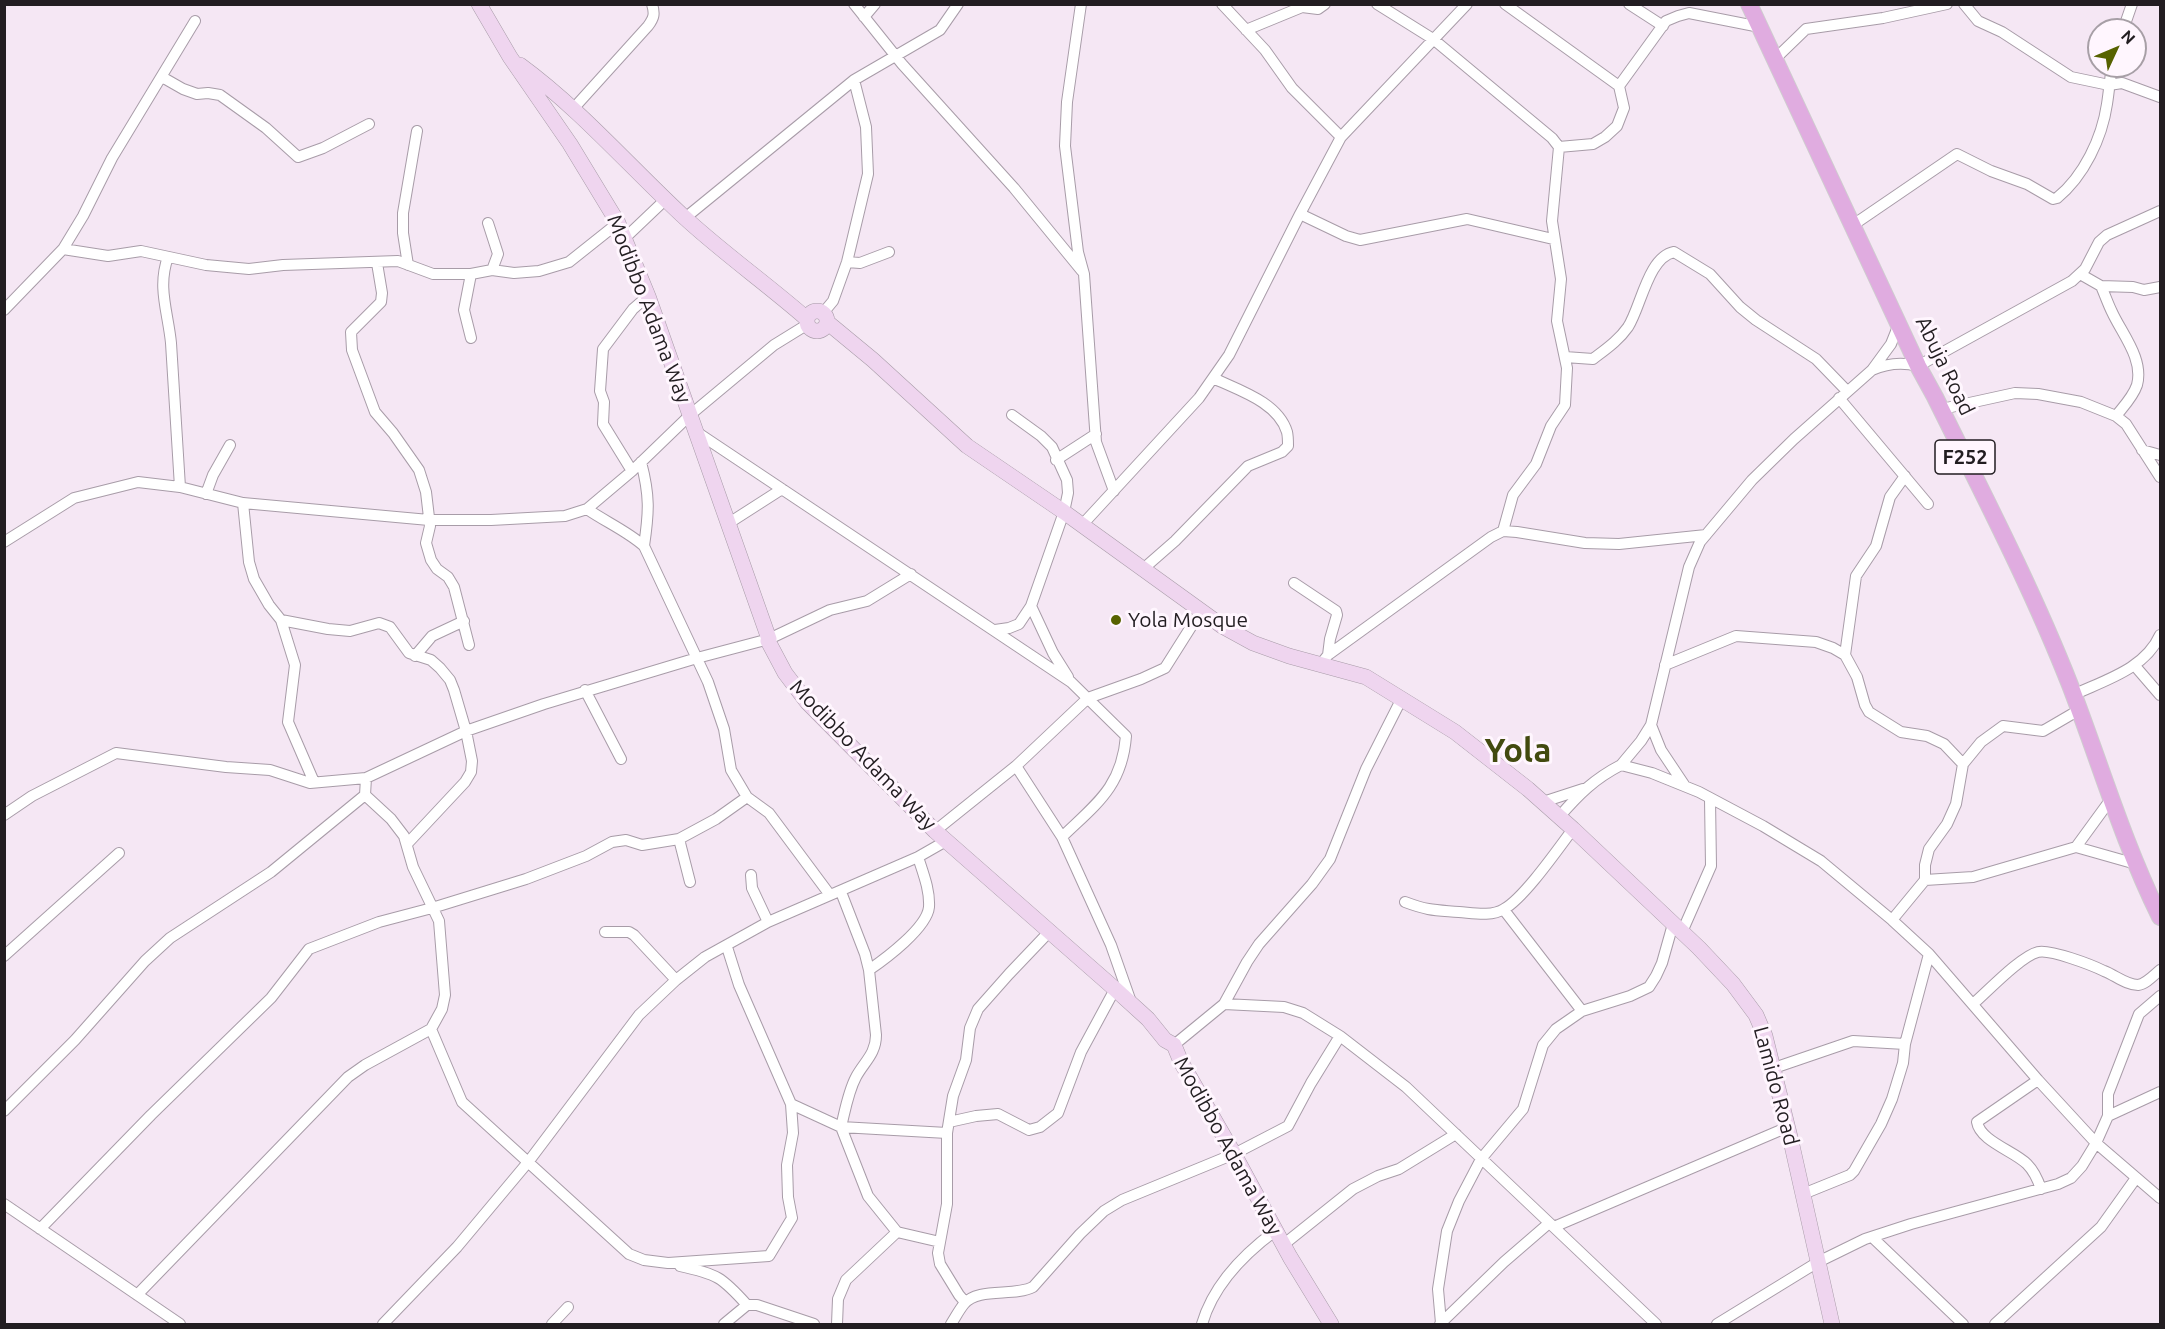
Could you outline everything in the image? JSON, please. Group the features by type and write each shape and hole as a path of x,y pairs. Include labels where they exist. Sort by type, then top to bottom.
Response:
{"main road":[{"name":"Modibbo Adama Way","path":"479,4 510,57 570,144 625,238 729,523 768,640 785,673 807,702 941,836 1115,989 1148,1019 1165,1040 1174,1045 1181,1062 1275,1231 1331,1324"},
{"name":"Abuja Road","path":"1749,4 1918,366 1942,410 2036,603 2076,703 2110,799 2160,917"},
{"path":"510,57 544,82 685,218 782,297 816,320"},
{"name":"Lamido Road","path":"816,320 846,338 873,360 967,446 1064,512 1222,626 1253,643 1324,660 1366,677 1455,732 1543,802 1678,928 1733,984 1756,1015 1765,1036 1832,1324"}],"street":[{"path":"573,109 648,26 653,19 652,4"},
{"path":"854,4 895,56 1014,188 1084,274"},
{"path":"864,17 875,4"},
{"path":"685,218 854,80 940,30 958,4"},
{"path":"1081,4 1067,102 1065,146 1078,252 1084,274 1096,442 1114,491"},
{"path":"1222,4 1265,50 1292,88 1341,137"},
{"path":"1246,30 1302,7 1318,9 1325,4"},
{"path":"1377,4 1433,39 1552,138 1559,147 1552,221 1561,279 1557,321 1565,357 1567,384 1565,405 1551,426 1536,464 1512,495 1503,531"},
{"path":"1082,525 1199,398 1229,355 1299,214 1341,137 1467,4"},
{"path":"1505,4 1619,86 1624,108 1617,126 1593,144 1559,147"},
{"path":"1629,4 1663,26"},
{"path":"1775,59 1806,29 1883,18 1947,4"},
{"path":"1964,4 1978,21 2002,32 2071,77 2109,86 2122,83 2160,97"},
{"path":"1619,86 1666,21 1689,13 1760,27"},
{"path":"4,310 63,249 83,216 112,158 195,21"},
{"path":"162,76 183,89 197,94 220,95 266,128 298,157 322,148 369,124"},
{"path":"1853,225 1957,154 1991,171 2027,184 2048,197 2057,198 2079,176 2099,134 2108,103 2110,78"},
{"path":"4,542 74,498 138,482 180,487 243,502 429,520 541,518 565,516 587,509 632,471 690,415 774,345 816,320 833,301 847,262 868,174 866,127 854,80"},
{"path":"408,266 403,234 403,213 417,132"},
{"path":"625,238 666,199"},
{"path":"1559,817 1583,789 1621,765 1652,725 1689,567 1706,535 1752,480 1843,394 1872,370 1882,365 1895,363 1918,366 2072,281 2085,269 2099,242 2107,235 2160,211"},
{"path":"1299,214 1346,236 1360,240 1467,219 1553,239"},
{"path":"63,249 108,256 141,251 206,265 249,269 283,265 398,261 433,274 471,274 492,270 514,273 539,271 568,262 618,223"},
{"path":"488,224 498,254 492,270"},
{"path":"847,262 860,263 889,252"},
{"path":"1565,357 1593,359 1618,339 1629,326 1654,265 1674,252 1710,274 1740,307 1756,320 1816,359 1928,504"},
{"path":"168,257 162,283 170,339 180,487"},
{"path":"377,263 382,293 381,302 351,332 352,350 375,412 419,470 426,492 430,526 426,543 436,569 448,577 454,587 469,645"},
{"path":"471,274 464,310 471,338"},
{"path":"2080,274 2101,286 2133,287 2144,290 2160,287"},
{"path":"2101,286 2131,347 2138,372 2136,386 2128,402 2115,416"},
{"path":"632,471 603,424 604,402 600,391 603,349 633,309 648,296"},
{"path":"1872,370 1891,344 1899,324"},
{"path":"1143,569 1175,541 1248,466 1282,452 1288,446 1287,432 1275,412 1257,399 1213,378"},
{"path":"1942,410 2014,393 2038,394 2081,402 2115,416 2126,424 2160,477"},
{"path":"995,630 1019,624 1031,606 1064,512 1068,494 1067,480 1052,447 1012,415"},
{"path":"694,430 1071,682 1126,736 1117,777 1108,793 1062,837"},
{"path":"1056,460 1096,434"},
{"path":"206,494 213,475 230,445"},
{"path":"2142,450 2160,455"},
{"path":"640,462 648,487 649,508 644,546"},
{"path":"1845,655 1856,576 1876,546 1890,497 1905,476"},
{"path":"729,523 782,489"},
{"path":"243,502 249,562 254,579 281,620 295,665 288,722 314,782"},
{"path":"587,509 630,534 644,546 716,704 724,729 731,770 747,797 769,813 835,893 865,954 869,970 876,1046 856,1078 841,1127 868,1196 897,1232 940,1242"},
{"path":"1324,660 1491,537 1503,531 1585,543 1619,544 1706,535"},
{"path":"4,815 32,796 116,753 226,767 270,770 310,783 366,778 466,731 585,690 769,639 830,610 867,601 911,574"},
{"path":"1294,583 1336,611 1337,615 1324,660"},
{"path":"1031,606 1053,653 1071,682"},
{"path":"386,1324 457,1247 529,1161 639,1015 676,980 705,957 727,947 768,922 918,857 1088,698 1165,668 1201,611"},
{"path":"281,620 350,631 379,623 390,627 409,652 431,660 450,680 466,731 472,761 471,772 465,782 407,844"},
{"path":"415,656 432,636 464,621"},
{"path":"1892,920 1925,880 1925,865 1929,849 1947,824 1956,804 1964,764 1981,742 2003,726 2043,731 2076,703 2135,666 2155,647 2160,635"},
{"path":"1665,665 1736,636 1816,642 1845,655 1857,677 1869,712 1901,732 1927,736 1944,744 1964,764"},
{"path":"2135,666 2160,695"},
{"path":"585,690 621,759"},
{"path":"1174,1045 1224,1004 1259,944 1312,884 1330,859 1366,769 1402,698"},
{"path":"1652,725 1661,750 1685,786"},
{"path":"1621,765 1652,773 1685,786 1763,826 1821,861 1929,954 2096,1143 2160,1198"},
{"path":"1016,766 1062,837 1111,945 1132,1005"},
{"path":"4,1111 75,1041 145,961 170,938 271,872 365,795 366,778"},
{"path":"1543,802 1583,789"},
{"path":"137,1295 348,1077 365,1065 431,1029 442,1009 445,995 439,921 413,867 404,836 391,819 365,795"},
{"path":"40,1229 151,1115 271,998 309,949 379,922 526,879 586,856 620,839 642,845 679,839 716,819 747,797"},
{"path":"1440,1324 1438,1289 1447,1231 1459,1201 1481,1159 1523,1109 1543,1045 1556,1029 1582,1011 1630,996 1648,987 1656,976 1711,866 1710,799"},
{"path":"2076,847 2110,799"},
{"path":"1405,902 1427,910 1441,912 1489,914 1504,910 1530,884 1573,829"},
{"path":"679,839 690,882"},
{"path":"1925,880 1973,877 2076,847 2136,864"},
{"path":"4,956 119,853"},
{"path":"869,970 890,956 909,938 926,916 929,908 927,886 918,857"},
{"path":"752,875 752,888 768,922"},
{"path":"1504,910 1582,1011"},
{"path":"605,932 629,932 634,935 676,980"},
{"path":"965,1302 940,1264 938,1252 947,1204 948,1127 953,1096 966,1060 970,1028 978,1009 1049,932"},
{"path":"668,1263 769,1256 792,1218 788,1197 787,1165 793,1133 791,1104 739,985 727,947"},
{"path":"1974,1004 2020,962 2037,952 2064,956 2104,970 2127,983 2138,985 2160,970"},
{"path":"1803,1194 1850,1175 1881,1124 1892,1099 1903,1063 1905,1044 1929,954"},
{"path":"791,1104 841,1127 948,1127 975,1116 998,1114 1029,1130 1040,1127 1052,1119 1062,1104 1081,1052 1115,989"},
{"path":"1717,1324 1818,1262 1872,1237 2041,1189 2070,1178 2082,1166 2096,1143 2108,1116 2108,1094 2139,1014 2160,996"},
{"path":"1224,1004 1284,1007 1303,1013 1340,1036 1406,1087 1656,1324"},
{"path":"431,1029 462,1102 629,1254 644,1260 709,1272 728,1284 747,1305"},
{"path":"951,1324 965,1302 992,1293 1025,1291 1033,1287 1080,1234 1104,1211 1133,1196 1234,1154 1288,1126 1340,1036"},
{"path":"1774,1068 1853,1041 1905,1044"},
{"path":"2038,1080 1977,1122 1982,1132 2026,1164 2036,1177 2041,1189"},
{"path":"2108,1116 2160,1092"},
{"path":"1548,1224 1556,1226 1788,1127"},
{"path":"1283,1245 1353,1189 1378,1176 1399,1169 1456,1134"},
{"path":"1995,1324 2101,1227 2136,1178"},
{"path":"4,1204 180,1324"},
{"path":"1440,1324 1504,1262 1548,1224"},
{"path":"1202,1324 1217,1292 1238,1262 1275,1231"},
{"path":"837,1324 838,1299 846,1280 897,1232"},
{"path":"1872,1237 1963,1324"},
{"path":"724,1324 747,1305 757,1305 784,1319 814,1324"},
{"path":"552,1324 568,1307"}],"place":[{"name":"Yola Mosque","path":"1116,620"}],"district":[{"name":"Yola","path":"1518,751"}]}
